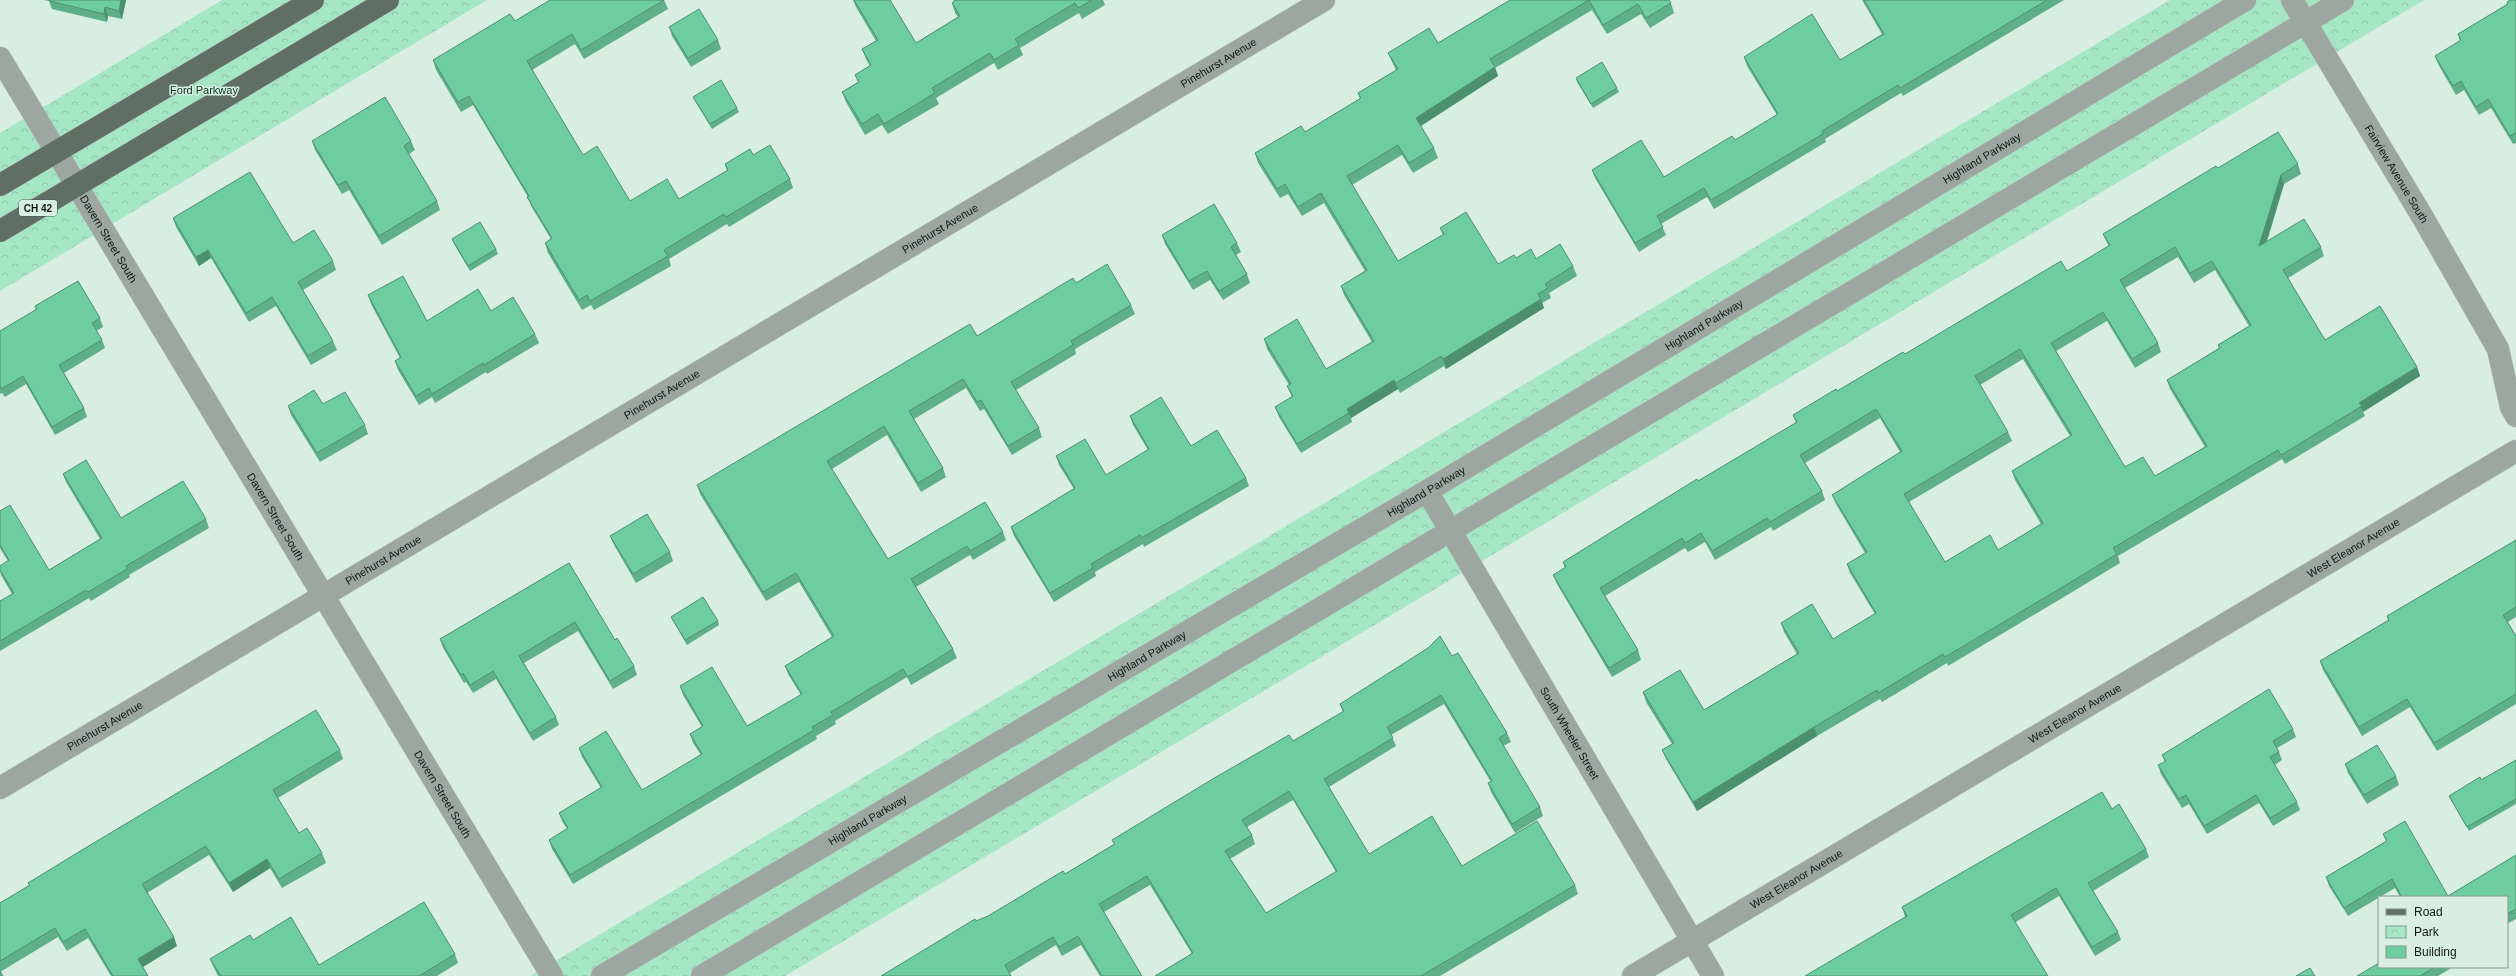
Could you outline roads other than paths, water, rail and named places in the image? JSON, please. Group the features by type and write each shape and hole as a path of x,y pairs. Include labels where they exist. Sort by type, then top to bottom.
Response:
{"main road":[{"path":"0,185 313,0"},
{"name":"CH 42","path":"0,231 388,0"}],"street":[{"name":"Pinehurst Avenue","path":"0,788 1324,0"},
{"name":"Highland Parkway","path":"602,976 1427,490 2245,0"},
{"name":"Fairview Avenue South","path":"2292,0 2422,216 2498,349 2511,407 2516,416"},
{"path":"702,976 2343,0"},
{"name":"Davern Street South","path":"0,58 552,976"},
{"name":"Fairview Avenue South","path":"2498,349 2516,364"},
{"name":"West Eleanor Avenue","path":"1633,976 2516,451"},
{"name":"South Wheeler Street","path":"1427,490 1713,976"}],"park label":[{"name":"Ford Parkway","path":"204,90"}]}
